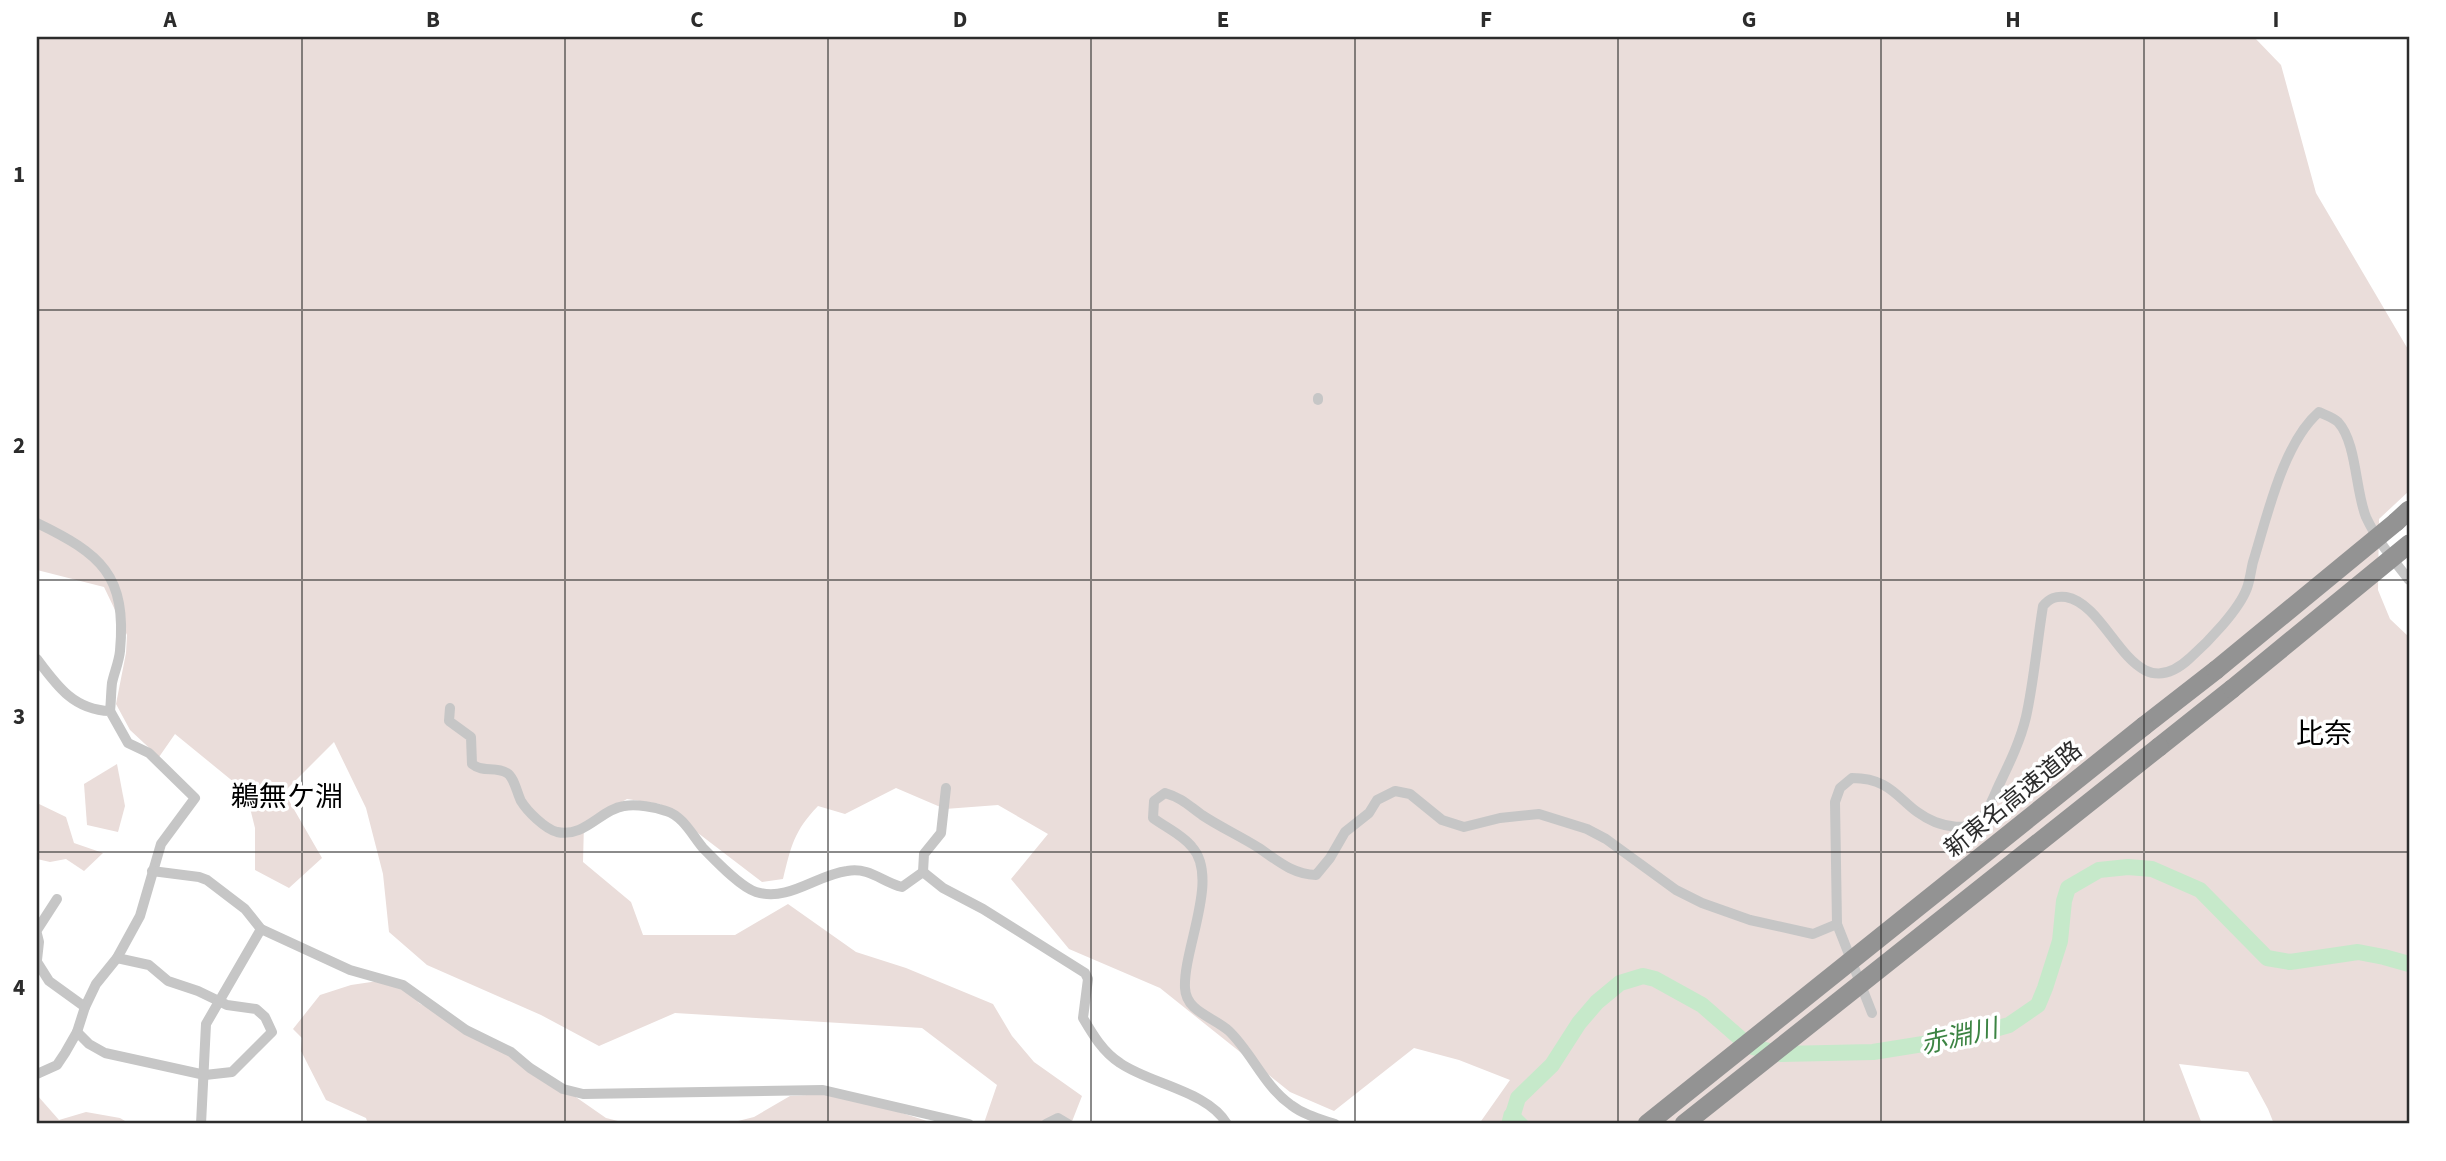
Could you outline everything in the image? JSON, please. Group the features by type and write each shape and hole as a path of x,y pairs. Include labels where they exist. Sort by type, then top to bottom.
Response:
{"highway":[{"name":"新東名高速道路","path":"1647,1124 2216,670 2403,516"},
{"name":"新東名高速道路","path":"1684,1124 2232,689 2409,544"}],"street":[{"path":"1872,1013 1837,925 1835,802 1840,788 1852,778 1871,778 1936,822 1964,827 1975,824 1993,799 2015,753 2026,717 2043,606 2049,599 2057,596 2072,598 2087,608 2129,658 2145,670 2163,674 2177,668 2189,659 2235,608 2247,589 2252,565 2291,451 2305,424 2319,412 2338,422 2351,453 2365,515 2381,546 2409,580"},
{"path":"37,523 74,541 95,557 116,589 121,612 120,654 112,682 110,710 128,743 149,753 195,798 161,844 140,916 117,958 96,984 77,1032 57,1065 37,1074"},
{"path":"37,659 59,689 77,703 96,710 110,710"},
{"path":"450,708 449,721 471,737 472,764 483,770 510,775 523,804 556,832 588,827 623,806 669,811 680,819 704,848 739,881 755,891 779,894 846,871 863,870 902,887 923,872"},
{"path":"923,872 924,854 940,833 946,788"},
{"path":"1335,1124 1308,1115 1274,1091 1228,1031 1190,1003 1185,989 1189,951 1203,883 1201,862 1192,846 1153,818 1154,801 1165,793 1181,798 1202,814 1303,875 1316,875 1330,858 1345,832 1369,813 1377,800 1395,791 1410,793 1442,820 1464,827 1500,818 1539,814 1587,829 1606,838 1676,890 1702,903 1750,920 1813,934 1837,925"},
{"path":"152,871 207,880 245,909 261,929 350,970 403,985 466,1030 511,1052 563,1089 583,1094 823,1090 969,1124"},
{"path":"923,872 943,888 983,909 1084,972 1088,979 1083,1018 1103,1048 1121,1064 1197,1098 1213,1109 1227,1124"},
{"path":"57,899 37,932 37,961 49,981 85,1007"},
{"path":"201,1124 206,1024 261,929"},
{"path":"77,1032 89,1044 105,1053 205,1075 232,1072 272,1032 265,1017 256,1009 227,1005 168,981 149,965 117,958"},
{"path":"1046,1124 1058,1118 1068,1124"}],"shaded area":[{"path":"37,37 2254,37 2281,65 2316,193 2409,351 2409,491 2379,519 2378,590 2390,619 2409,637 2409,1124 2274,1124 2248,1072 2179,1064 2202,1124 1479,1124 1510,1080 1459,1060 1414,1048 1334,1111 1290,1092 1160,988 1069,949 1011,879 1048,834 998,805 945,809 896,788 845,814 818,806 794,839 783,879 762,882 660,804 627,799 584,823 583,862 631,902 643,935 735,935 788,904 856,952 906,968 993,1004 1012,1036 1034,1062 1082,1096 1071,1124 726,1124 754,1117 790,1096 824,1094 877,1105 930,1122 984,1123 997,1085 922,1028 675,1013 599,1046 541,1015 427,965 389,932 383,874 366,808 334,742 284,792 322,858 289,888 255,870 255,828 246,792 175,734 159,757 130,730 116,704 127,635 104,587 37,570"},
{"path":"117,764 125,806 118,832 87,825 84,784"},
{"path":"37,803 66,817 74,843 103,853 84,871 66,859 50,862 37,859"},
{"path":"378,981 409,989 419,1003 511,1052 606,1118 630,1124 368,1124 366,1118 326,1100 301,1051 302,1038 293,1029 320,995 351,985"},
{"path":"37,1095 59,1120 86,1112 120,1118 130,1124 37,1124"},
{"path":"1518,1095 1518,1111 1528,1121 1526,1124 1501,1124 1504,1112"}],"waterway":[{"name":"赤淵川","path":"1510,1124 1518,1098 1552,1065 1579,1023 1597,1002 1620,983 1643,976 1655,979 1702,1005 1749,1046 1781,1054 1873,1052 1967,1037 2009,1025 2038,1005 2060,941 2068,888 2099,870 2128,867 2152,869 2200,890 2267,958 2290,962 2358,952 2409,964"}],"district":[{"name":"比奈","path":"2324,733"},
{"name":"鵜無ケ淵","path":"287,796"}]}
